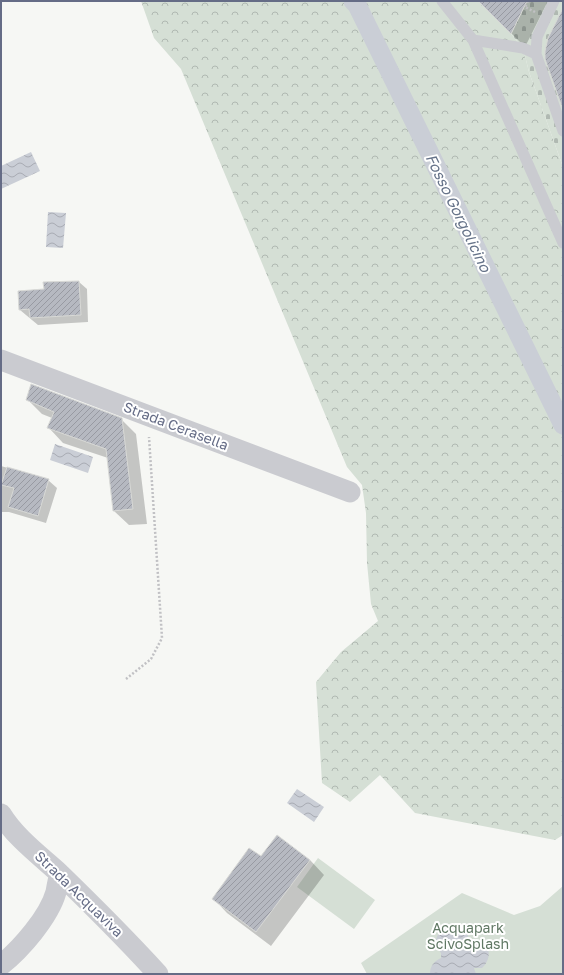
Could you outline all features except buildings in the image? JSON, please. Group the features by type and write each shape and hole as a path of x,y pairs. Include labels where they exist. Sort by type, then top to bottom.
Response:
{"street":[{"name":"Strada Cerasella","path":"1,360 350,492"},
{"name":"Strada Acquaviva","path":"1,814 22,839 122,935 158,974"},
{"path":"1,965 10,958 36,929 55,894 60,874"}],"lane":[{"path":"442,1 473,40 563,243"},
{"path":"554,1 537,37 536,54 563,131"},
{"path":"473,40 523,48 536,54"}],"path":[{"path":"126,679 151,659 162,638 148,416"}],"green space":[{"path":"141,1 478,1 523,48 529,72 563,167 563,835 555,840 415,813 380,775 350,802 322,783 316,682 341,652 378,621 371,604 367,563 366,513 362,485 347,467 181,69 154,38"},
{"path":"478,1 563,1 563,167 529,72 523,48"},
{"path":"318,858 375,900 354,929 297,887"},
{"name":"Acquapark ScivoSplash","path":"563,886 563,974 367,974 361,963 462,893 514,915 540,906"}],"water":[{"path":"31,152 40,171 1,189 1,166"},
{"path":"48,212 66,213 63,248 46,247"},
{"path":"55,444 93,457 88,473 50,460"},
{"path":"297,789 324,807 314,822 287,803"},
{"path":"448,926 457,926 462,928 468,934 468,940 482,942 489,951 485,965 482,968 474,968 476,974 430,974 433,964 441,958 441,953 436,945 438,934"}],"waterway":[{"name":"Fosso Gorgolicino","path":"353,1 357,5 563,425"}]}
